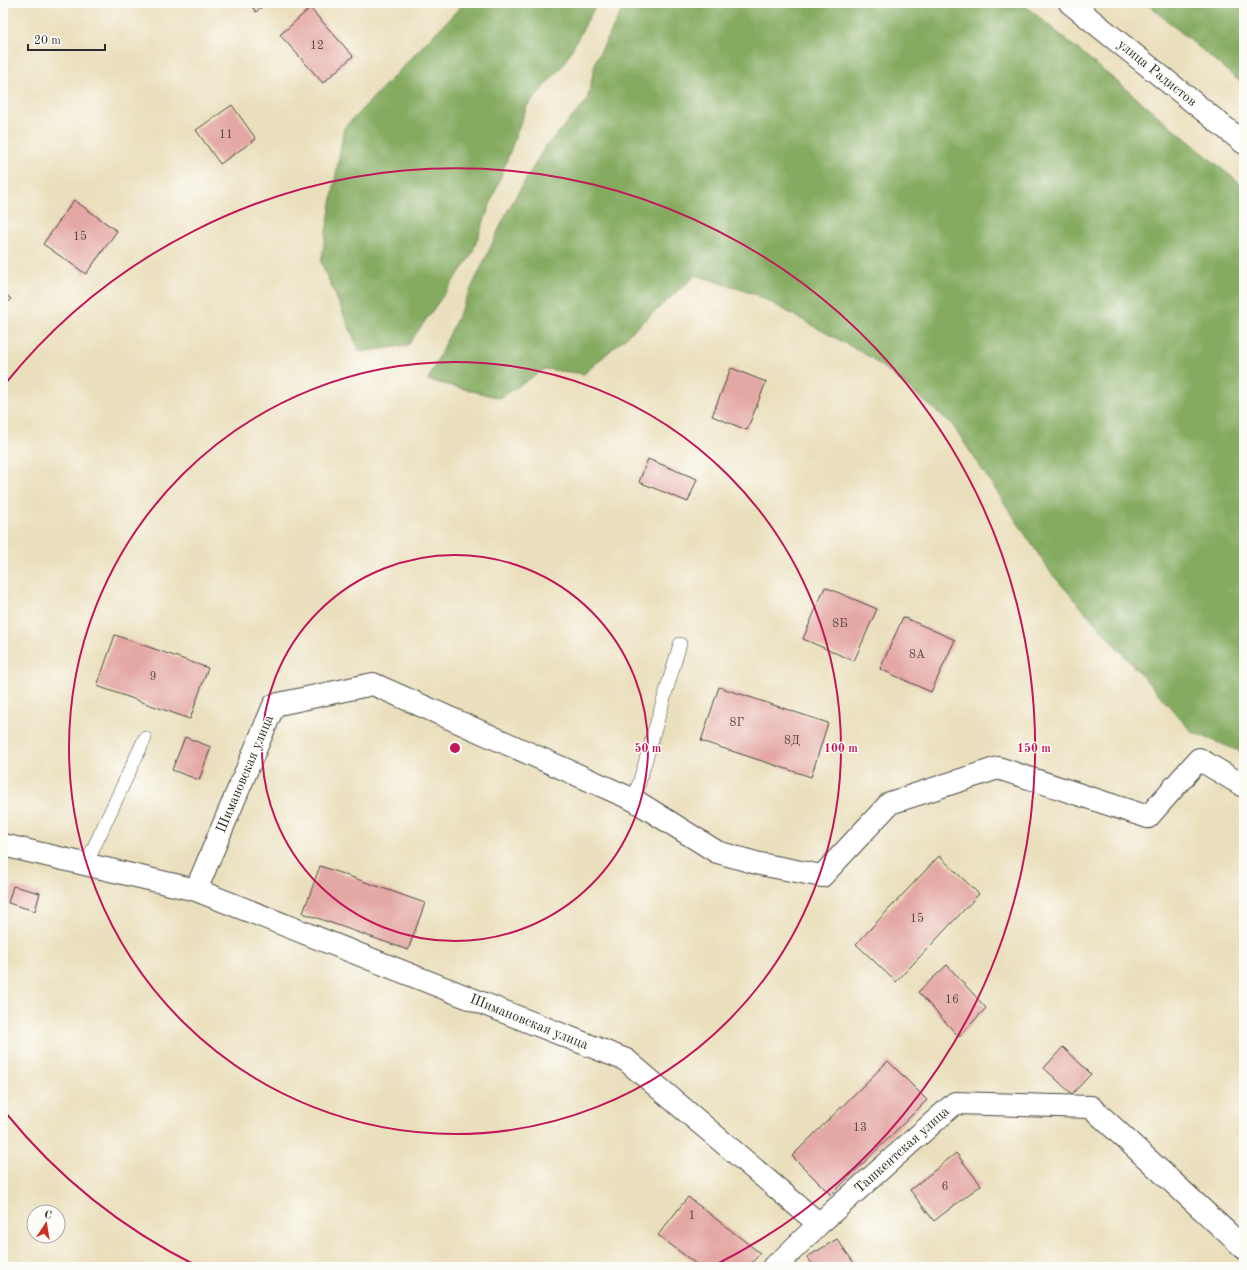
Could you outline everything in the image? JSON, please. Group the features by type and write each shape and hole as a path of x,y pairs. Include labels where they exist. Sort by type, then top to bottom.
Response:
{"street":[{"name":"улица Радистов","path":"1070,3 1244,143"},
{"name":"Шимановская улица","path":"196,890 274,705 373,684 634,800"},
{"path":"634,800 717,852 760,864 822,876 890,803 998,768 1148,816 1199,759 1244,786"},
{"name":"Шимановская улица","path":"3,845 196,890 626,1060 818,1224"},
{"name":"Ташкентская улица","path":"773,1267 818,1224 955,1103 1091,1107 1244,1248"}],"lane":[{"path":"634,800 680,644"},
{"path":"86,864 145,738"}],"green space":[{"path":"464,3 597,3 564,64 527,106 471,256 408,345 360,352 321,262 344,128"},
{"path":"626,3 1022,3 1244,187 1244,753 1192,732 1051,573 951,423 870,357 757,295 696,275 584,374 545,369 500,398 428,380 508,210 545,147 587,101 596,60"},
{"path":"1146,3 1244,3 1244,85"}],"building":[{"path":"249,3 267,3 256,12"},
{"path":"310,8 353,56 323,83 280,35"},
{"path":"232,105 256,139 220,164 196,130"},
{"path":"74,200 117,231 86,274 43,244"},
{"path":"3,292 11,299 3,308"},
{"path":"731,368 766,382 747,430 712,416"},
{"path":"648,459 697,479 688,502 639,482"},
{"path":"825,587 877,609 854,661 803,639"},
{"path":"903,617 955,640 931,692 880,669"},
{"path":"115,635 208,668 190,719 97,686"},
{"path":"719,687 828,723 811,777 701,741"},
{"path":"185,737 211,747 199,780 172,770"},
{"path":"939,856 979,894 896,982 856,944"},
{"path":"320,866 425,903 408,950 303,913"},
{"path":"13,886 40,893 35,911 8,903"},
{"path":"947,965 986,1008 959,1037 918,992"},
{"path":"1063,1047 1091,1074 1072,1094 1044,1068"},
{"path":"888,1061 927,1100 831,1195 792,1156"},
{"path":"956,1153 981,1185 934,1221 910,1190"},
{"path":"688,1197 760,1253 749,1267 700,1267 658,1235"},
{"path":"837,1239 854,1263 847,1267 815,1267 807,1257"}]}
